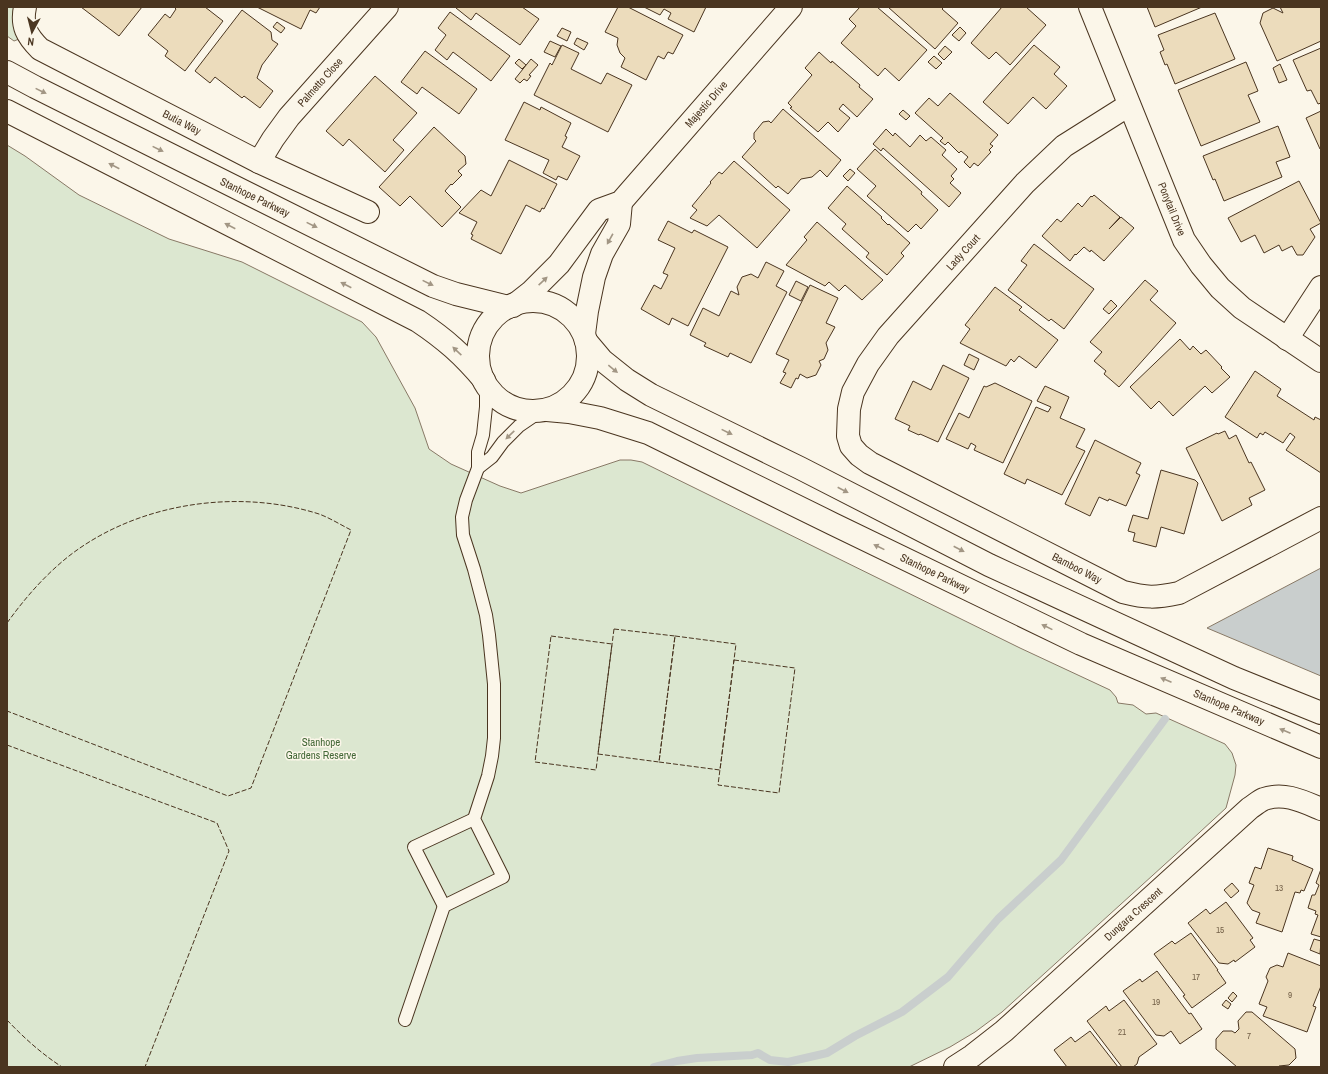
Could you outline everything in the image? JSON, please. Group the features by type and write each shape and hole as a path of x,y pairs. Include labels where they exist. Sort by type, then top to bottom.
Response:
{"street":[{"name":"Butia Way","path":"25,7 25,28 30,39 40,49 260,162 368,212"},
{"name":"Palmetto Close","path":"260,162 273,139 289,117 387,7"},
{"name":"Majestic Drive","path":"511,306 536,287 559,264 599,210 621,202 791,7"},
{"name":"Ponytail Drive","path":"1090,7 1184,240 1201,265 1220,288 1242,308 1321,361"},
{"name":"Stanhope Parkway","path":"7,72 35,88 433,286 456,294 511,306"},
{"name":"Lady Court","path":"848,436 849,409 853,392 868,364 888,336 1025,183 1064,146 1129,105"},
{"path":"7,111 418,321 437,334 466,359 496,397 509,406 525,410 544,410 560,404 572,396 581,384 586,370 588,356 585,338 586,311 594,277 602,254 619,224 621,202"},
{"path":"1287,339 1321,287"},
{"path":"485,382 478,356 484,332 491,322 499,314 511,306 526,302 540,302 554,306 566,313 576,322 585,338 602,360 627,380 651,395 800,468 989,565 1234,678 1321,713"},
{"name":"Stanhope Parkway","path":"544,410 570,412 600,418 648,433 1081,644 1321,747"},
{"name":"Bamboo Way","path":"848,436 851,446 858,455 870,463 1124,592 1143,597 1161,597 1179,593 1321,518"},
{"name":"Dungara Crescent","path":"955,1067 972,1056 1004,1031 1250,808 1263,800 1280,796 1297,799 1321,809"}],"lane":[{"path":"405,1020 444,906 503,877 474,819 488,776 494,738 494,710 492,660 486,615 463,535 462,517 466,500 478,468 478,452 483,435 486,407 485,382"},
{"path":"478,468 492,457 503,442 519,426 544,410"},
{"path":"444,906 414,847 474,819"}],"green space":[{"path":"7,7 14,7 14,23 19,39 14,41 7,36"},
{"name":"Stanhope Gardens Reserve","path":"7,145 25,156 79,195 169,239 242,262 362,322 376,337 415,408 429,449 451,464 500,486 521,493 620,460 642,462 1020,648 1110,690 1116,697 1118,703 1133,705 1146,714 1156,713 1225,744 1232,753 1236,765 1235,775 1226,808 1002,1012 975,1032 950,1047 909,1067 7,1067"}],"shaded area":[{"path":"1321,568 1321,676 1207,628"}],"building":[{"path":"81,7 142,7 119,36"},
{"path":"174,7 205,7 223,21 185,71 165,56 168,51 148,35 165,14 170,18 176,9"},
{"path":"257,7 320,7 316,13 310,10 301,29"},
{"path":"522,7 539,19 520,45 476,13 471,20 456,8"},
{"path":"618,7 628,7 683,35 673,54 668,52 664,59 658,56 646,80 621,67 625,58 620,53 617,45 618,38 605,32"},
{"path":"644,7 706,7 694,32 668,19 671,13 664,9 660,15"},
{"path":"860,7 877,7 927,50 899,81 885,68 878,76 841,43 856,26 849,19"},
{"path":"888,7 944,7 942,9 958,23 935,49"},
{"path":"1002,7 1026,7 1046,25 1010,65 996,52 989,59 971,43"},
{"path":"1147,7 1202,7 1155,27"},
{"path":"1280,7 1321,7 1321,41 1277,61 1260,23 1263,13 1273,8 1283,13"},
{"path":"242,10 271,32 272,40 278,44 262,65 257,78 273,91 260,108 244,96 242,98 215,77 210,83 195,71"},
{"path":"450,12 510,56 491,81 453,52 447,60 435,50 446,35 438,28"},
{"path":"1215,13 1235,59 1175,84 1167,64 1165,65 1160,52 1164,50 1158,35"},
{"path":"277,22 285,28 281,33 273,27"},
{"path":"960,27 966,33 959,41 952,35"},
{"path":"562,28 571,32 567,41 557,36"},
{"path":"577,38 588,43 584,50 574,44"},
{"path":"550,41 561,46 555,57 544,52"},
{"path":"562,45 579,53 571,69 601,84 607,73 632,85 608,132 534,95 550,63 552,65"},
{"path":"1034,45 1060,67 1054,74 1067,86 1046,109 1033,97 1008,124 983,102"},
{"path":"945,46 952,52 944,60 938,54"},
{"path":"1321,48 1321,103 1318,104 1311,90 1307,91 1293,60"},
{"path":"425,51 477,89 459,114 422,87 417,94 401,82"},
{"path":"819,52 860,85 859,87 873,99 857,117 843,104 839,109 850,118 838,132 828,122 818,132 790,108 792,107 788,103 812,75 805,68"},
{"path":"934,56 942,63 936,69 928,62"},
{"path":"519,59 526,65 522,69 515,63"},
{"path":"531,59 538,65 529,75 531,76 527,81 524,79 520,83 515,79"},
{"path":"1246,62 1258,91 1248,95 1260,122 1201,146 1178,90"},
{"path":"1280,64 1287,80 1279,83 1273,68"},
{"path":"375,76 417,113 393,140 404,150 385,172 349,139 343,146 326,131"},
{"path":"950,93 998,135 990,144 993,146 989,150 991,152 978,166 974,163 970,168 964,162 968,157 961,151 959,153 948,142 945,145 940,141 943,138 915,113 929,98 938,106"},
{"path":"524,102 540,110 541,107 571,123 562,147 580,156 567,180 558,176 556,180 543,173 549,160 505,140"},
{"path":"783,109 841,160 827,177 820,170 812,177 801,179 788,194 778,186 776,188 742,157 756,141 754,139 754,133 763,122 769,121 771,123"},
{"path":"903,110 910,116 906,120 899,114"},
{"path":"1321,111 1321,149 1320,149 1306,118"},
{"path":"1278,126 1290,157 1276,162 1282,177 1224,201 1203,156"},
{"path":"434,127 465,156 466,164 458,171 462,175 445,191 461,207 442,227 410,196 400,206 379,187"},
{"path":"886,129 893,136 895,133 910,147 920,135 926,141 931,137 946,150 942,155 957,169 951,176 954,179 950,183 961,193 949,207 883,148 881,151 873,144"},
{"path":"875,149 922,192 921,194 938,210 921,229 916,224 908,232 867,196 876,186 857,169"},
{"path":"509,160 557,184 544,209 542,208 540,212 526,205 501,254 471,239 473,235 471,234 477,222 459,213 481,190 491,196"},
{"path":"734,161 790,210 757,248 719,215 707,226 690,218 697,210 692,206 711,183 710,182 719,172 722,174"},
{"path":"850,169 855,173 848,181 843,176"},
{"path":"1299,181 1321,223 1310,229 1315,237 1303,255 1297,255 1292,246 1282,251 1279,245 1264,253 1255,235 1241,242 1228,218"},
{"path":"847,186 882,217 881,218 888,225 889,224 910,243 901,253 904,256 887,275 866,257 869,253 842,229 846,224 828,208"},
{"path":"1094,195 1120,217 1109,229 1121,217 1134,228 1104,261 1091,250 1090,252 1084,247 1076,255 1075,254 1070,261 1042,236 1057,219 1061,222 1078,203 1082,207 1091,196 1092,197"},
{"path":"668,221 692,233 694,230 728,247 688,326 672,318 669,325 641,309 654,285 661,289 668,275 663,273 675,248 658,240"},
{"path":"817,222 883,280 862,300 845,285 839,291 829,282 825,286 786,265 807,240 804,237"},
{"path":"1034,244 1094,289 1064,329 1051,319 1049,321 1008,290 1027,265 1021,261"},
{"path":"766,262 784,271 776,286 787,292 751,363 730,353 728,357 704,346 706,343 690,335 703,308 719,316 731,291 739,295 737,287 742,277 751,274 758,278"},
{"path":"1145,280 1158,291 1150,300 1176,323 1119,387 1104,374 1106,371 1094,361 1102,352 1090,342"},
{"path":"796,281 808,287 801,301 789,295"},
{"path":"810,285 838,298 826,323 835,327 826,343 828,350 824,359 819,361 821,365 816,375 807,378 800,374 798,379 796,378 791,388 780,383 786,373 783,372 789,360 776,354"},
{"path":"995,287 1022,307 1019,310 1058,340 1036,368 1019,356 1014,362 1011,359 1006,366 960,343 970,329 965,325"},
{"path":"1111,300 1117,306 1109,314 1103,309"},
{"path":"1180,339 1190,350 1193,346 1201,354 1206,350 1230,377 1212,393 1205,386 1173,416 1159,401 1151,409 1130,387"},
{"path":"969,354 979,359 974,370 964,365"},
{"path":"943,365 969,378 938,442 908,430 910,426 895,419 913,381 931,390"},
{"path":"1255,371 1281,389 1277,396 1314,420 1315,417 1321,420 1321,473 1286,450 1295,437 1290,433 1283,443 1265,432 1263,435 1260,433 1257,438 1225,417"},
{"path":"995,383 1032,401 1003,463 974,450 976,446 971,443 968,449 946,439 959,413 969,418 984,386 986,387"},
{"path":"1045,386 1069,397 1060,418 1085,429 1076,447 1085,451 1062,495 1027,479 1025,484 1004,474 1036,407 1048,412 1051,407 1037,401"},
{"path":"1225,431 1229,439 1236,435 1249,463 1251,462 1265,490 1249,498 1252,505 1222,521 1186,448 1217,433 1218,434"},
{"path":"1095,440 1141,463 1136,473 1140,475 1126,506 1109,499 1108,501 1099,497 1090,516 1065,504"},
{"path":"1161,470 1195,480 1198,483 1184,534 1161,527 1156,547 1133,541 1135,533 1128,531 1133,515 1148,519"},
{"path":"1268,848 1293,856 1292,860 1313,869 1304,891 1301,890 1300,893 1295,892 1282,932 1256,923 1260,913 1252,910 1247,903 1254,885 1249,883 1255,867 1261,869"},
{"path":"1321,869 1321,937 1311,934 1318,915 1315,914 1316,911 1308,908 1312,895 1315,895 1319,885 1316,883"},
{"path":"1232,883 1239,891 1231,898 1224,890"},
{"path":"1226,902 1253,938 1250,940 1255,947 1235,962 1234,960 1228,964 1219,963 1188,923 1206,909 1210,914"},
{"path":"1191,933 1226,983 1192,1008 1183,996 1185,995 1154,954 1172,941 1175,944"},
{"path":"1314,939 1321,941 1320,954 1310,950"},
{"path":"1288,953 1321,966 1321,986 1313,1006 1316,1007 1307,1032 1263,1016 1267,1007 1259,1004 1268,981 1266,977 1270,968 1277,965 1283,967"},
{"path":"1157,971 1202,1029 1180,1044 1171,1031 1164,1036 1156,1035 1123,991 1140,979 1142,982"},
{"path":"1233,992 1237,996 1232,1002 1228,998"},
{"path":"1124,1000 1157,1044 1139,1057 1137,1064 1133,1067 1122,1067 1087,1021 1106,1006 1109,1011"},
{"path":"1226,1000 1231,1004 1228,1009 1222,1005"},
{"path":"1246,1012 1252,1012 1295,1049 1296,1058 1289,1065 1278,1067 1237,1067 1216,1049 1216,1039 1223,1031 1232,1031 1235,1033 1239,1029 1238,1021"},
{"path":"1090,1031 1118,1067 1067,1067 1054,1050 1071,1037 1075,1042"}],"waterway":[{"path":"654,1067 697,1058 752,1055 758,1053 770,1060 788,1062 827,1053 855,1036 902,1012 948,977 998,919 1061,860 1165,719"}],"fence":[{"path":"7,623 36,587 69,556 96,538 125,523 156,513 189,505 222,502 255,502 288,506 319,514 351,530 251,788 228,796 7,711"},
{"path":"614,629 675,636 659,762 598,754 614,629"},
{"path":"551,636 612,644 596,770 535,762 551,636"},
{"path":"675,636 736,644 720,770 659,762 675,636"},
{"path":"734,660 795,668 779,793 718,785 734,660"},
{"path":"7,745 217,823 229,851 145,1067"},
{"path":"7,1020 47,1057 62,1067"}]}
